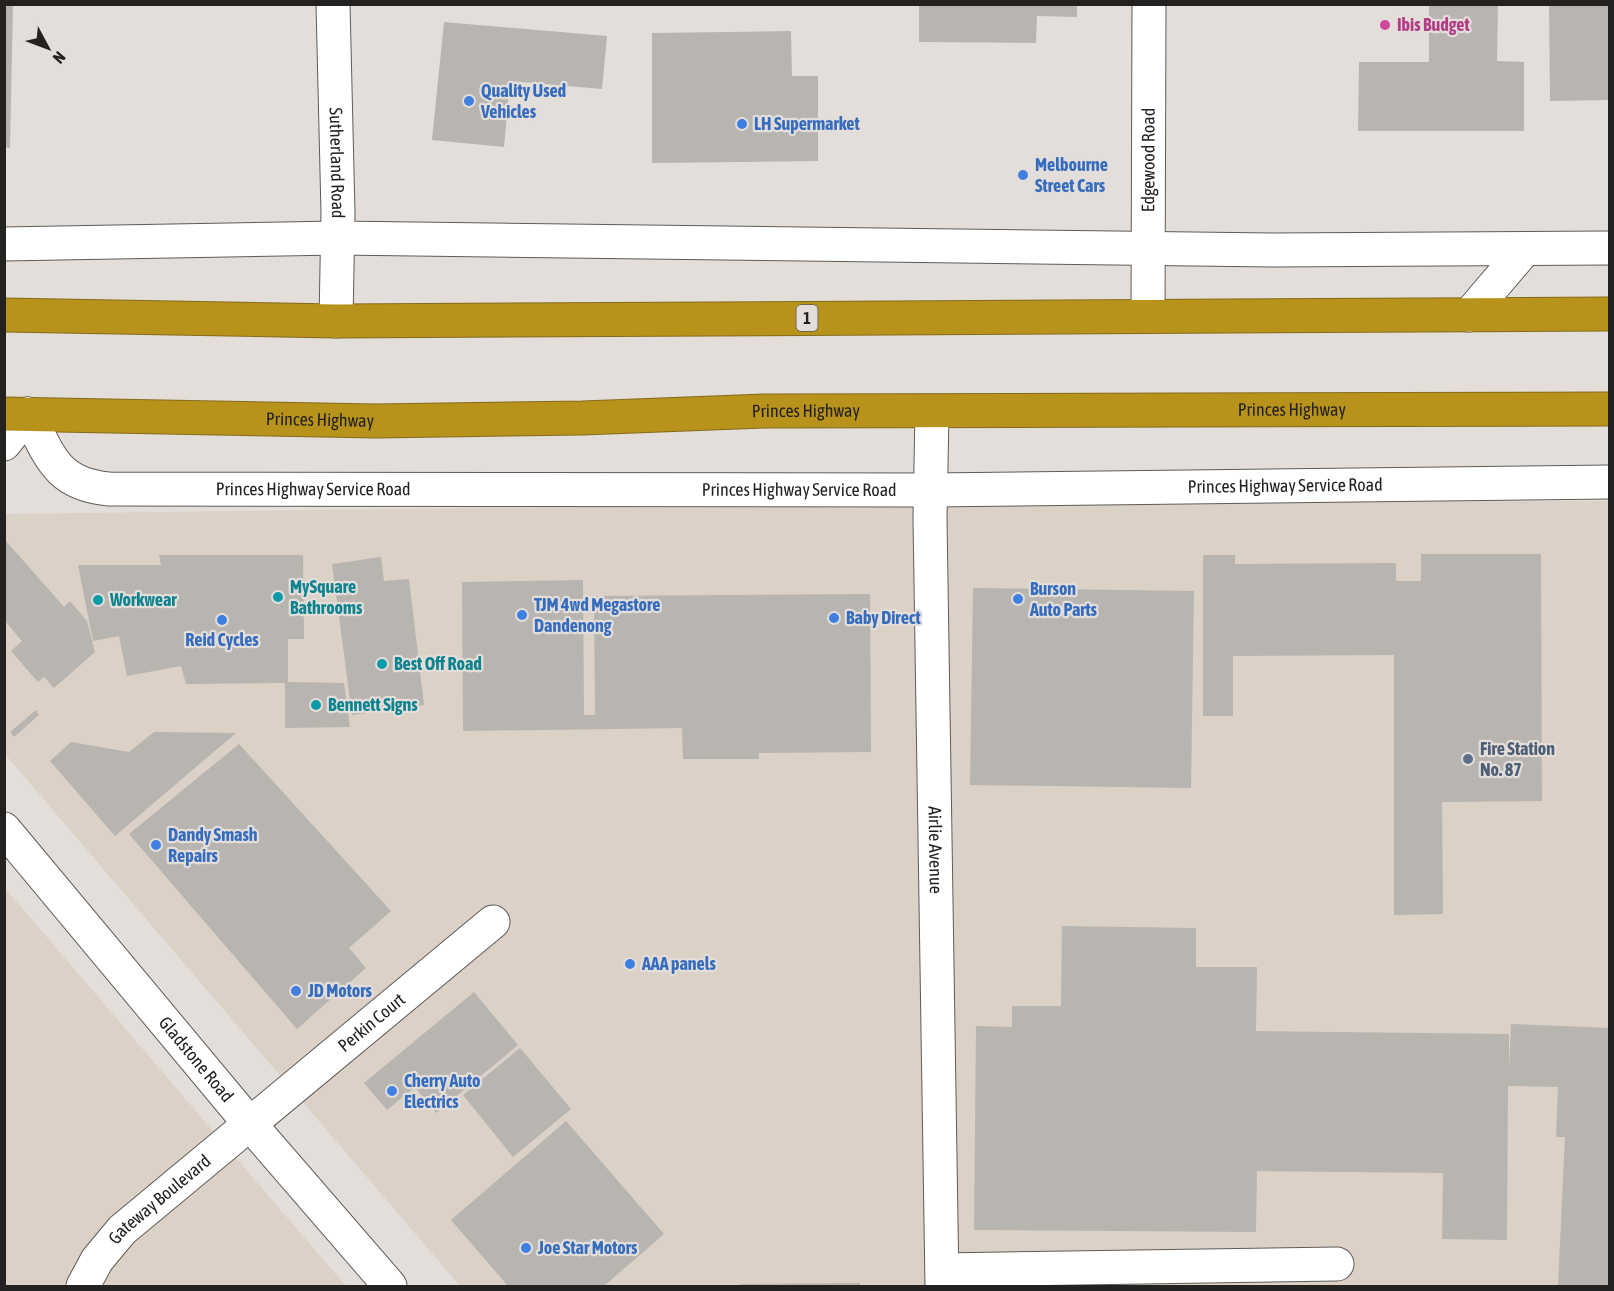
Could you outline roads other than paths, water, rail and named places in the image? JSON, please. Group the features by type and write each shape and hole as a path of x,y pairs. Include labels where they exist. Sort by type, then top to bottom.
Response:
{"highway":[{"name":"1","path":"4,315 336,321 1610,314"},
{"name":"Princes Highway","path":"16,414 376,421 584,418 765,411 1610,409"}],"street":[{"name":"Sutherland Road","path":"333,4 338,238 336,321"},
{"name":"Edgewood Road","path":"1148,316 1149,4"},
{"path":"4,244 338,238 1274,250 1610,248"},
{"path":"1469,315 1525,249"},
{"name":"Airlie Avenue","path":"932,412 931,490 942,1278"},
{"path":"4,444 16,414"},
{"name":"Princes Highway Service Road","path":"16,414 60,470 78,483 109,489 931,490 1610,482"},
{"name":"Gladstone Road","path":"4,829 249,1123 390,1287"},
{"name":"Perkin Court","path":"249,1123 493,922"},
{"name":"Gateway Boulevard","path":"83,1287 97,1260 122,1230 249,1123"},
{"path":"942,1278 1337,1264"}],"place":[{"name":"Ibis Budget","path":"1385,25"},
{"name":"Quality Used Vehicles","path":"469,101"},
{"name":"LH Supermarket","path":"742,124"},
{"name":"Melbourne Street Cars","path":"1023,175"},
{"name":"MySquare Bathrooms","path":"278,597"},
{"name":"Burson Auto Parts","path":"1018,599"},
{"name":"Workwear","path":"98,600"},
{"name":"TJM 4wd Megastore Dandenong","path":"522,615"},
{"name":"Baby Direct","path":"834,618"},
{"name":"Reid Cycles","path":"222,620"},
{"name":"Best Off Road","path":"382,664"},
{"name":"Bennett Signs","path":"316,705"},
{"name":"Fire Station No. 87","path":"1468,759"},
{"name":"Dandy Smash Repairs","path":"156,845"},
{"name":"AAA panels","path":"630,964"},
{"name":"JD Motors","path":"296,991"},
{"name":"Cherry Auto Electrics","path":"392,1091"},
{"name":"Joe Star Motors","path":"526,1248"}]}
